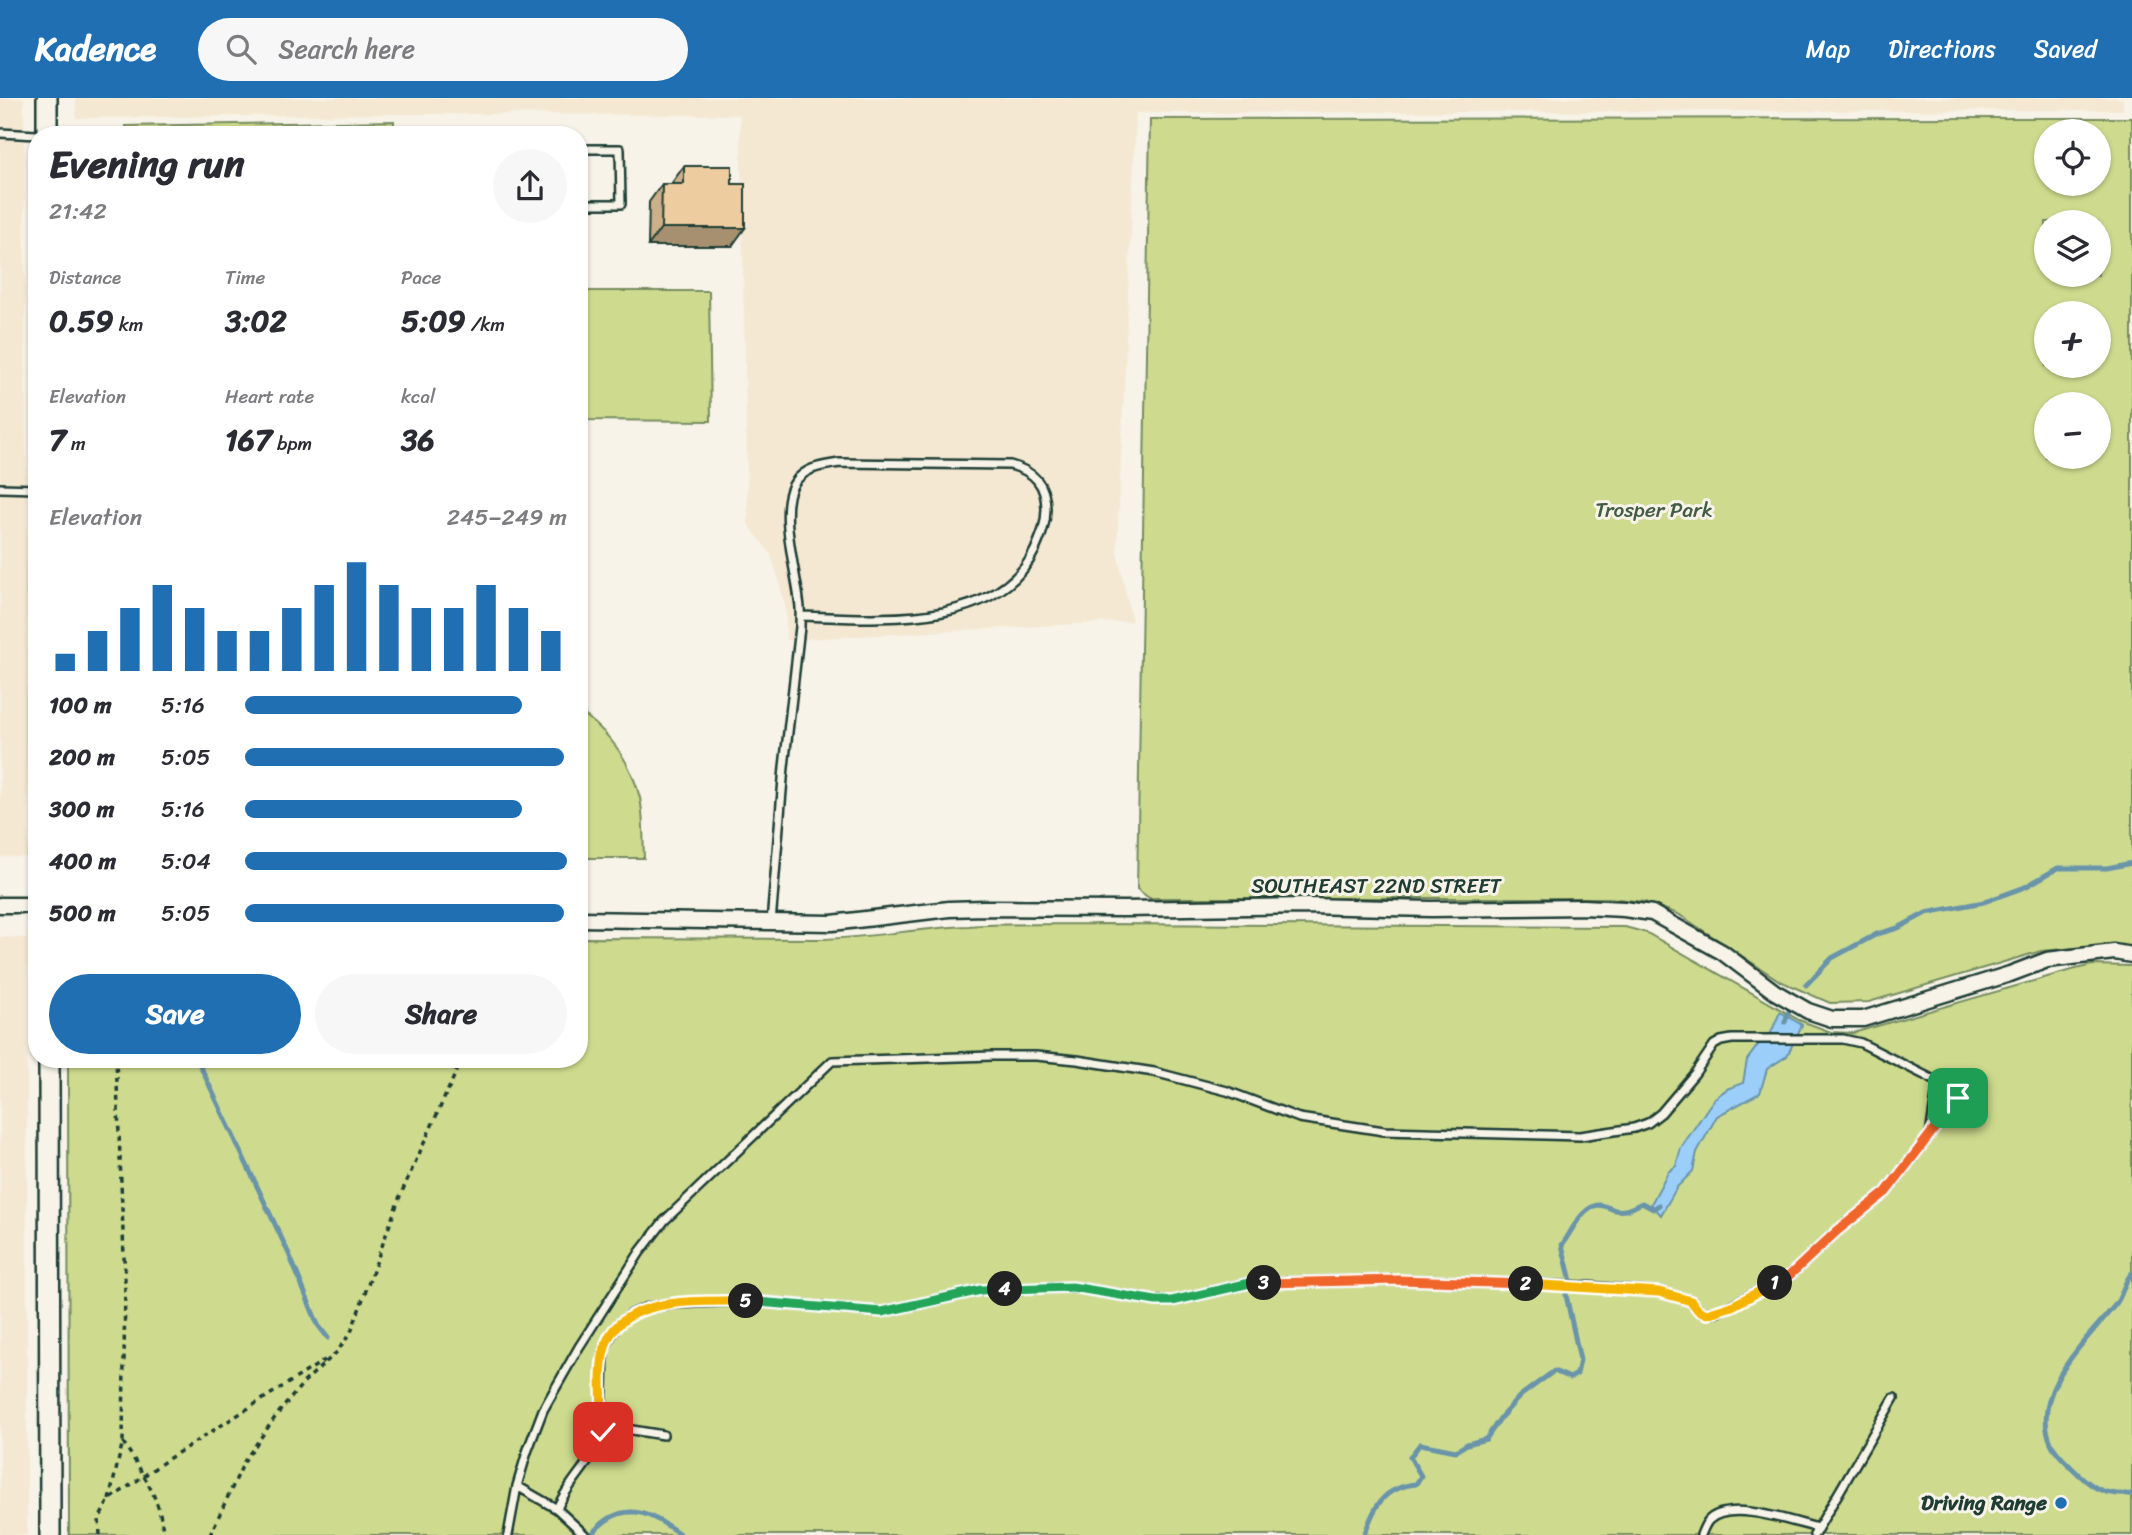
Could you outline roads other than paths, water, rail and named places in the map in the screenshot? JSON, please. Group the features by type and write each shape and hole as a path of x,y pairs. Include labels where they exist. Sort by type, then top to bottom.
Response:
{"main road":[{"path":"47,98 47,126"},
{"path":"49,1068 50,1535"}],"street":[{"path":"0,905 28,905"},
{"name":"SOUTHEAST 22ND STREET","path":"588,919 832,923 949,909 984,908 1307,906 1624,909 1652,913 1683,929 1722,952 1775,992 1808,1011 1832,1019 1863,1019 2047,960 2114,952 2132,955"}],"lane":[{"path":"0,133 28,135"},
{"path":"588,149 620,149 621,204 588,204"},
{"path":"771,923 800,616 788,502 794,483 812,468 839,463 1010,465 1022,468 1042,484 1046,500 1046,521 1029,561 1006,585 988,596 954,610 914,616 800,616"},
{"path":"0,488 28,489"},
{"path":"508,1535 517,1486 543,1410 640,1252 664,1221 832,1061 992,1056 1076,1060 1154,1072 1227,1091 1298,1118 1384,1131 1580,1136 1634,1128 1648,1123 1661,1113 1695,1073 1714,1045 1721,1041 1843,1039 1861,1043 1938,1082 1957,1084 1961,1090 1958,1098 1886,1192 1837,1231 1790,1275 1732,1306 1707,1314 1698,1310 1691,1301 1659,1292 1587,1286 1399,1280 1250,1283 1172,1301 1156,1301 1072,1287 981,1290 882,1312 746,1301 671,1304 645,1308 630,1315 616,1327 604,1349 603,1432 599,1443 564,1492 557,1509"},
{"path":"1930,1135 1938,1082"},
{"path":"1701,1535 1709,1520 1719,1514 1742,1511 1816,1532 1894,1398"},
{"path":"603,1432 626,1429 663,1436"},
{"path":"517,1486 557,1509 585,1535"}],"water":[{"path":"1780,1012 1802,1025 1787,1056 1767,1069 1760,1093 1717,1116 1697,1152 1693,1171 1677,1187 1661,1215 1651,1204 1668,1172 1676,1166 1681,1148 1715,1098 1727,1089 1743,1083 1747,1060 1770,1035"}],"waterway":[{"path":"1806,985 1832,958 1877,934 1898,928 1926,913 1984,902 2025,887 2058,868 2107,868 2132,863"},
{"path":"1785,1022 1789,1011"},
{"path":"201,1068 289,1254 318,1325 328,1338"},
{"path":"1364,1535 1382,1500 1395,1489 1416,1484 1421,1476 1410,1457 1420,1444 1456,1451 1467,1444 1486,1439 1520,1396 1554,1371 1570,1378 1577,1374 1580,1360 1566,1295 1571,1281 1562,1245 1580,1218 1594,1206 1602,1205 1619,1210 1642,1203 1653,1209 1659,1205"},
{"path":"2132,1273 2118,1301 2064,1368 2054,1386 2046,1424 2055,1450 2085,1480 2105,1492 2132,1494"},
{"path":"591,1535 602,1523 624,1512 646,1515 681,1535"}],"place":[{"name":"Driving Range","path":"2061,1503"}],"park label":[{"name":"Trosper Park","path":"1654,510"}]}
